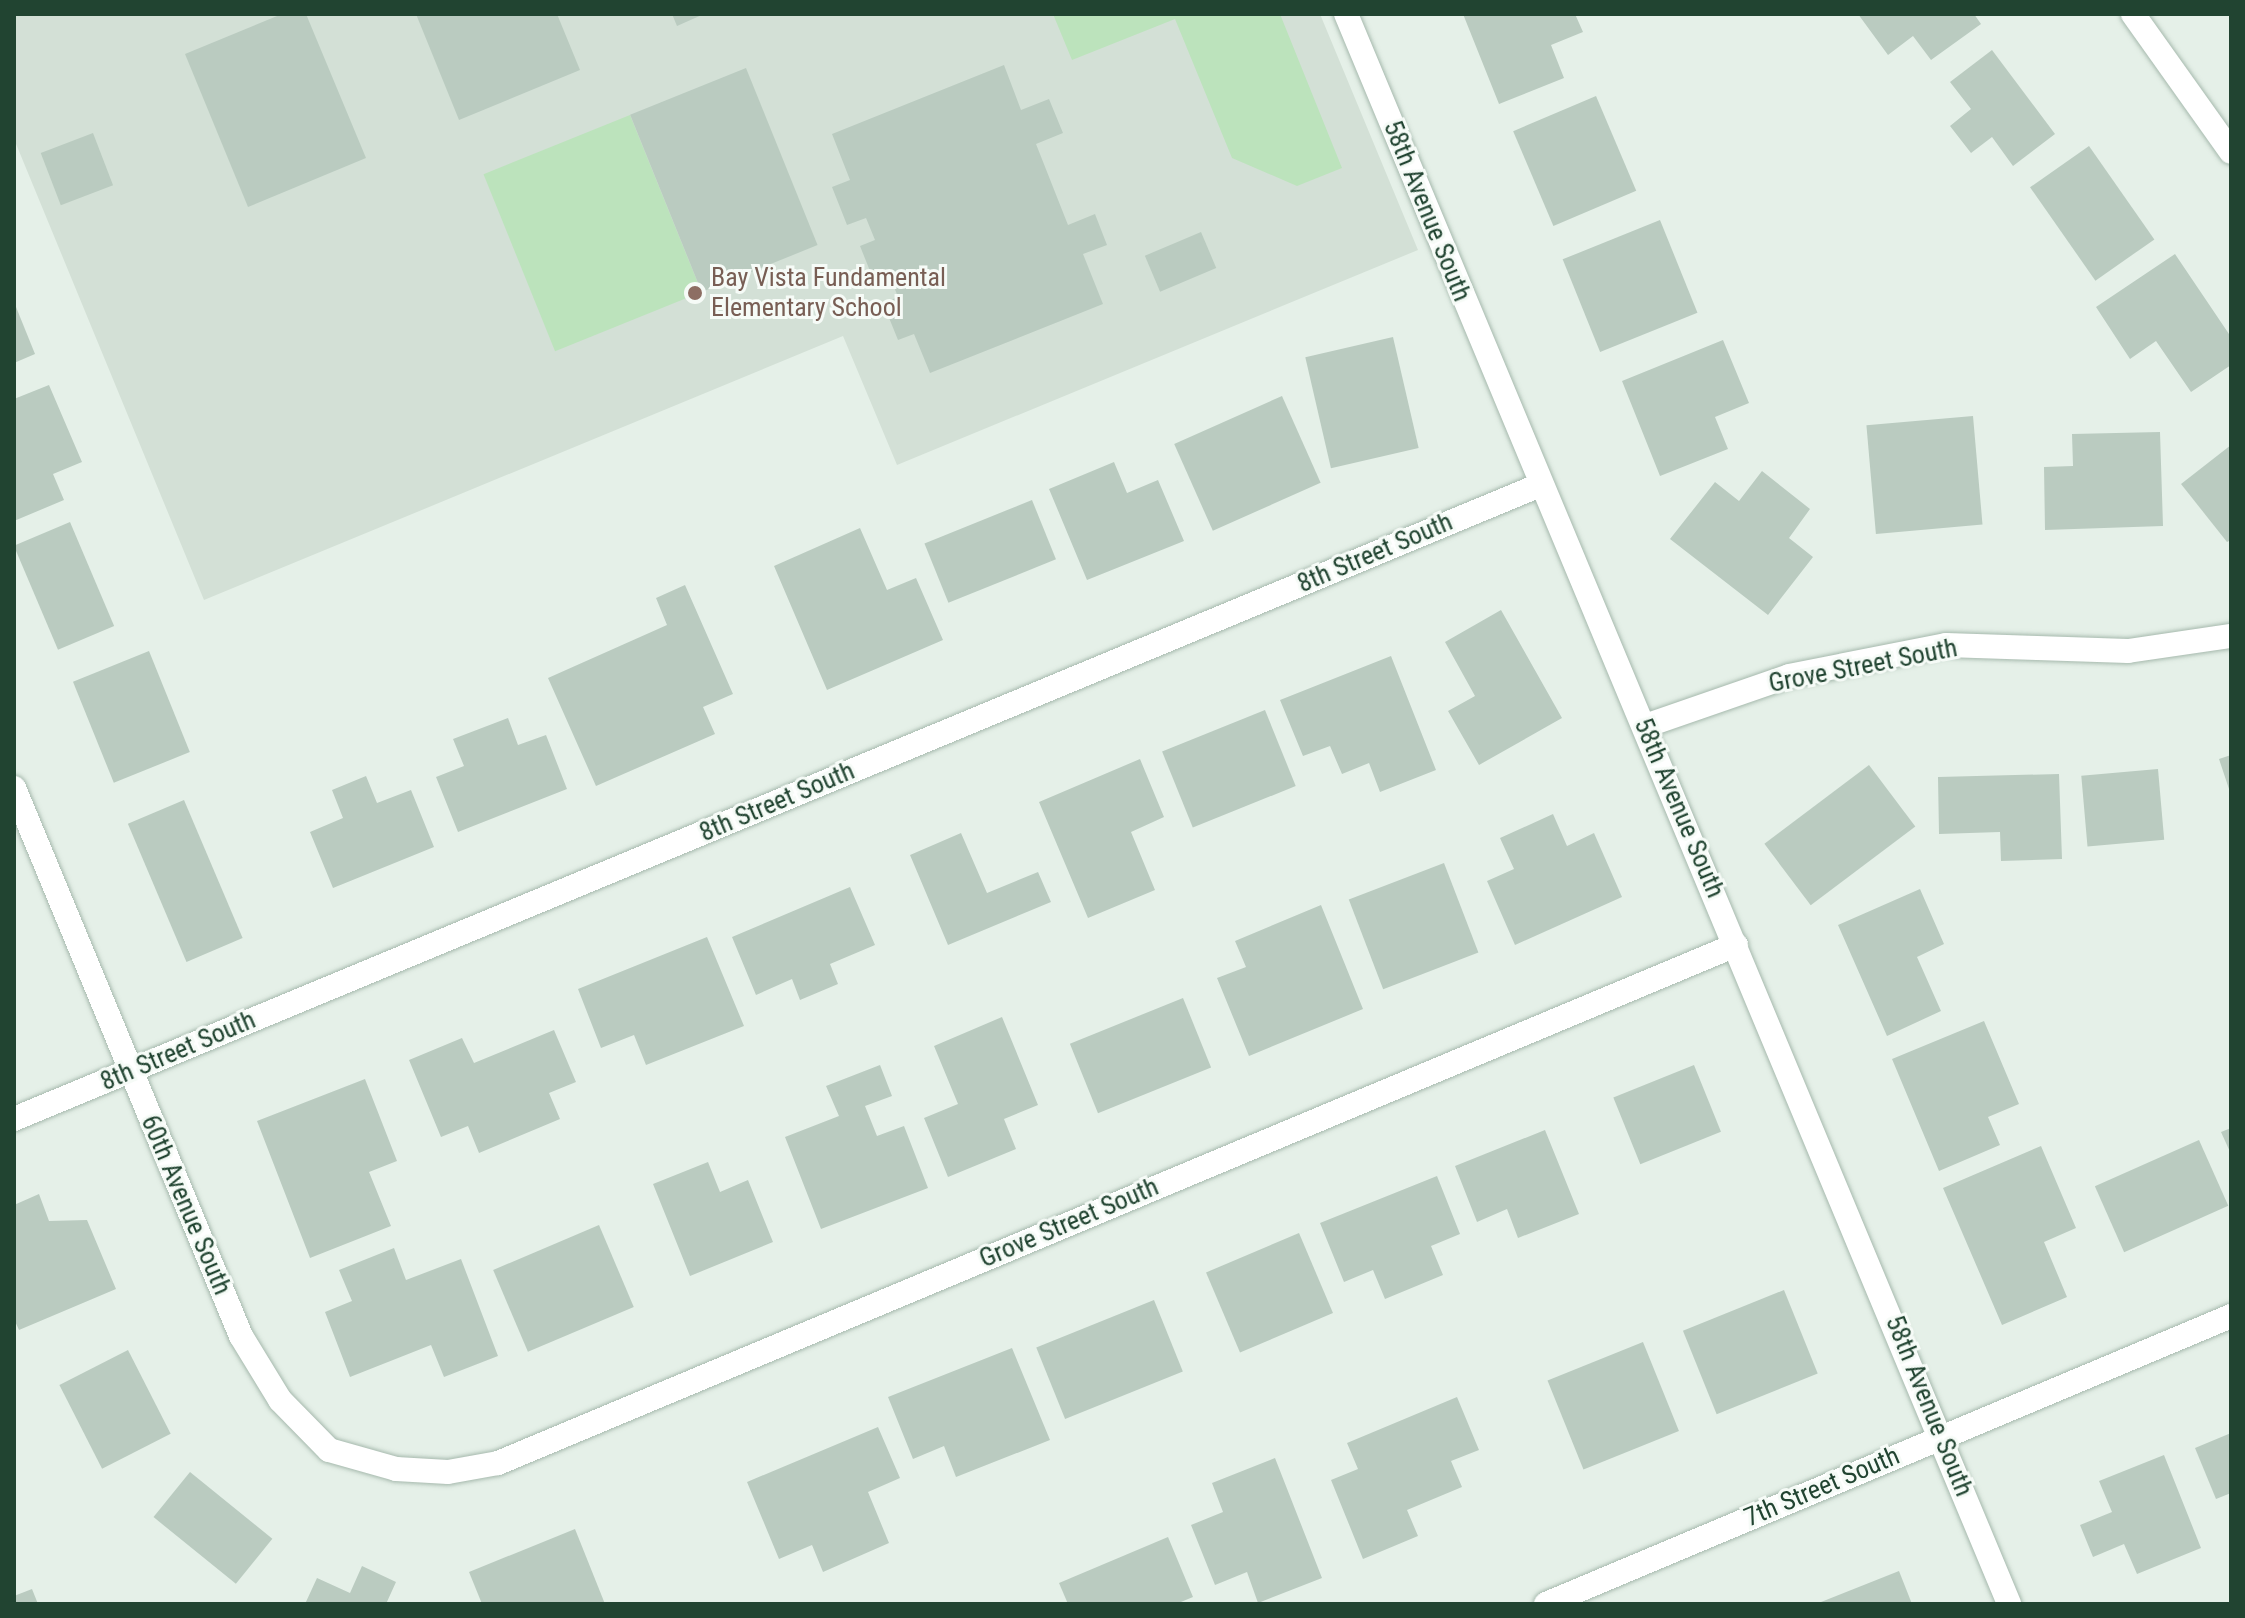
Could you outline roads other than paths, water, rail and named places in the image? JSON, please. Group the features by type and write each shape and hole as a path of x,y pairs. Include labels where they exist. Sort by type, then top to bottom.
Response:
{"street":[{"name":"58th Avenue South","path":"1346,14 1540,485 1645,726 1942,1437 2009,1604"},
{"path":"2133,14 2231,152"},
{"name":"8th Street South","path":"14,1119 1540,485"},
{"name":"Grove Street South","path":"1645,726 1789,676 1946,645 2128,651 2231,636"},
{"name":"60th Avenue South","path":"14,788 241,1336 280,1400 329,1450 396,1469"},
{"name":"Grove Street South","path":"396,1469 448,1472 498,1463 1736,945"},
{"name":"7th Street South","path":"1546,1604 2231,1316"}],"place":[{"name":"Bay Vista Fundamental Elementary School","path":"695,293"}]}
